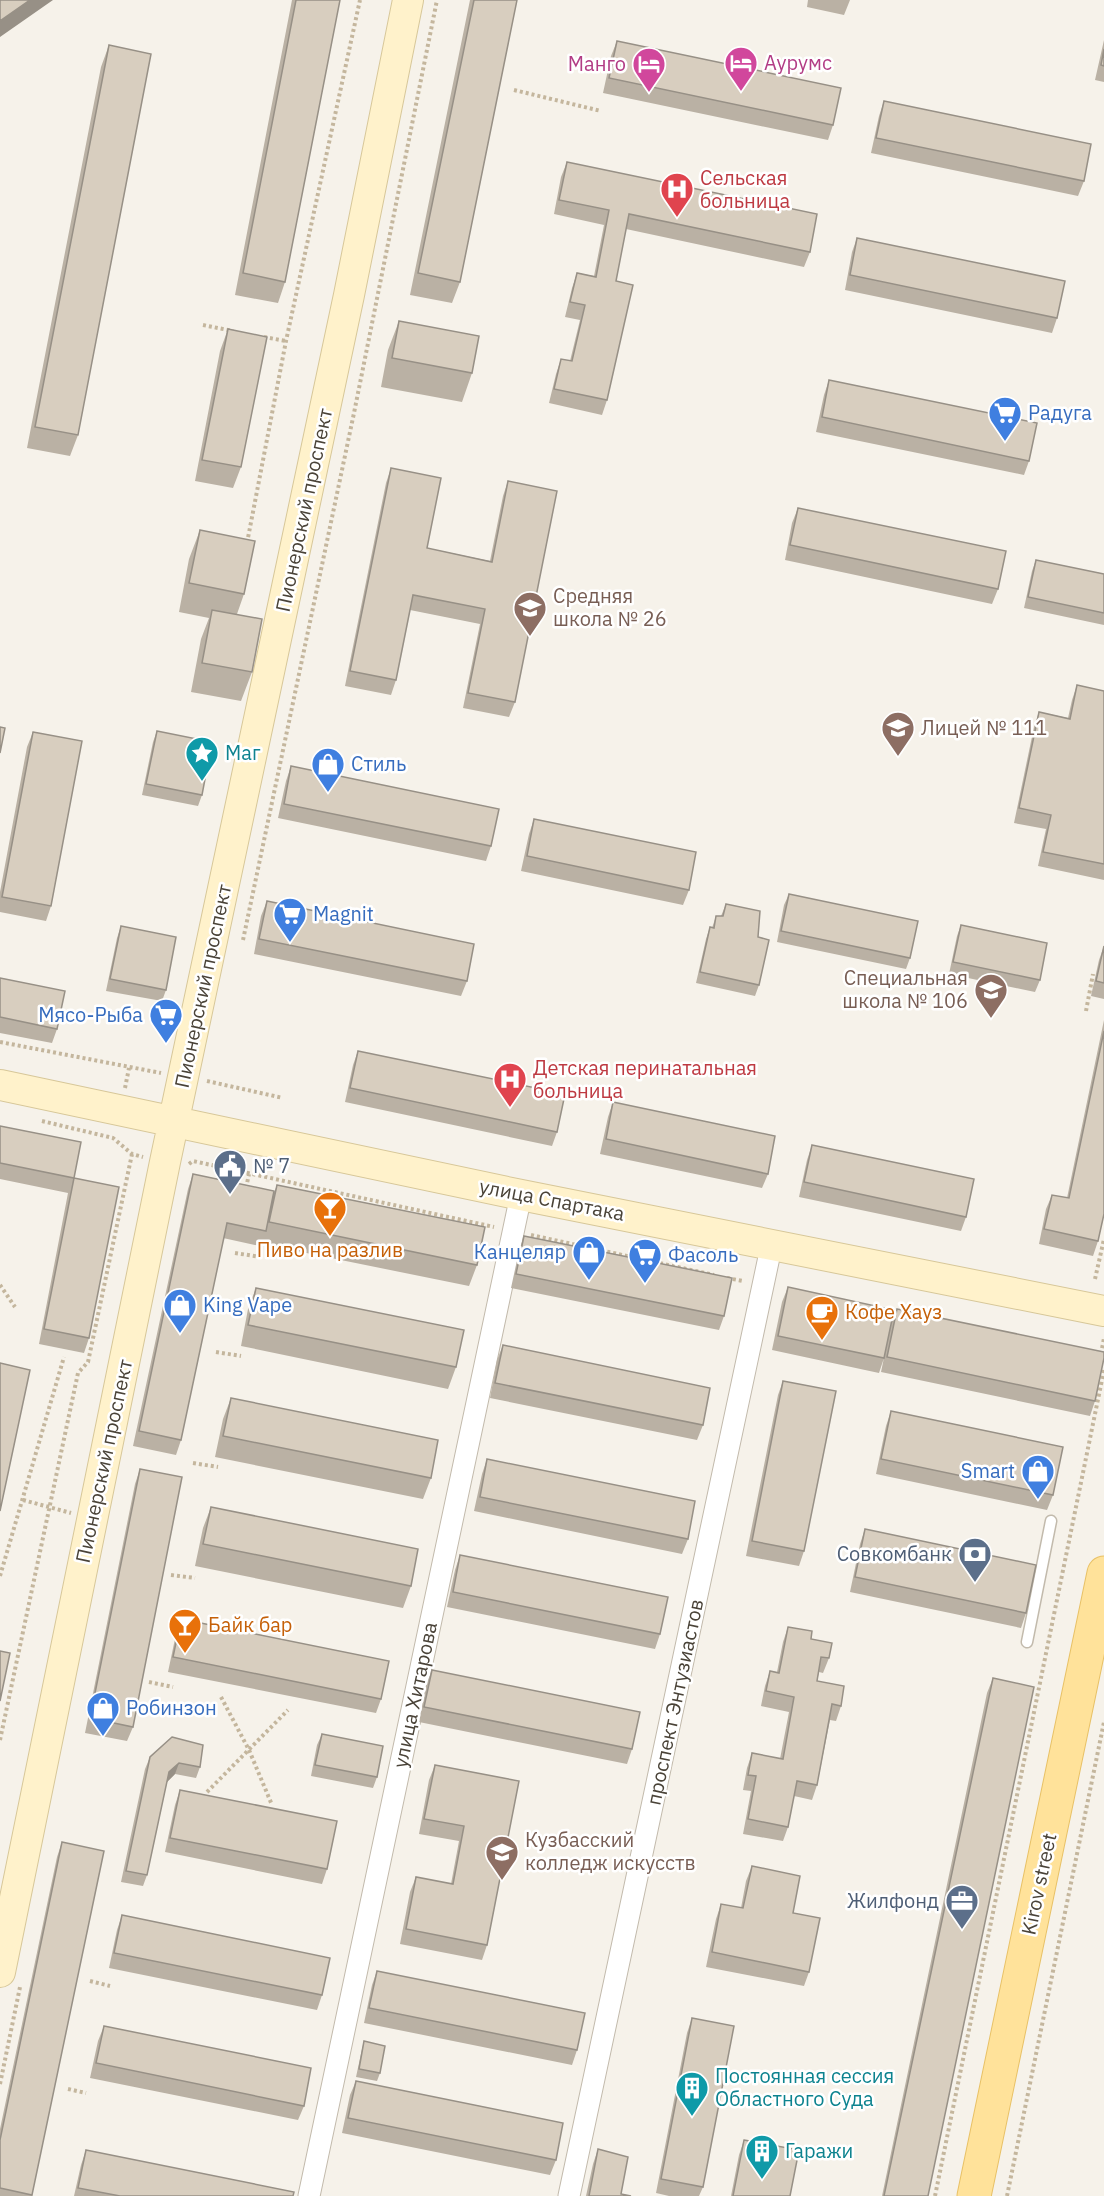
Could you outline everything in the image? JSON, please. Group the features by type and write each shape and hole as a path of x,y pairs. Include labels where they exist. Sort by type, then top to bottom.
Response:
{"main road":[{"name":"Kirov street","path":"974,2196 1104,1573"}],"street":[{"name":"Пионерский проспект","path":"0,1972 165,1162 176,1122 408,0"},
{"name":"улица Спартака","path":"0,1085 521,1195 772,1243 1104,1311"},
{"name":"улица Хитарова","path":"309,2196 521,1195"},
{"name":"проспект Энтузиастов","path":"569,2196 772,1243"}],"lane":[{"path":"1027,1642 1051,1521"}],"path":[{"path":"247,547 286,341 360,0"},
{"path":"243,940 354,413 437,0"},
{"path":"514,90 601,111"},
{"path":"203,325 245,333"},
{"path":"255,335 286,341"},
{"path":"1086,1011 1093,974"},
{"path":"0,1042 283,1098"},
{"path":"34,1119 113,1138 132,1154 165,1162 185,1166 193,1161 763,1285"},
{"path":"0,1740 47,1508 78,1373 88,1362 132,1154"},
{"path":"245,1192 249,1174"},
{"path":"1095,1280 1104,1239"},
{"path":"235,1253 261,1257"},
{"path":"0,1285 15,1307"},
{"path":"1089,1352 1102,1356 1104,1338"},
{"path":"216,1352 241,1356"},
{"path":"0,1576 63,1357"},
{"path":"935,2196 1104,1371"},
{"path":"193,1463 218,1467"},
{"path":"23,1500 92,1518"},
{"path":"171,1575 195,1578"},
{"path":"149,1682 173,1687"},
{"path":"221,1696 249,1750 272,1805"},
{"path":"207,1792 288,1710"},
{"path":"1007,2196 1104,1722"},
{"path":"90,1981 110,1986"},
{"path":"68,2089 86,2093"}],"building":[{"path":"0,0 30,0 0,21"},
{"path":"296,0 340,0 285,282 243,273"},
{"path":"474,0 517,0 460,282 418,273"},
{"path":"617,41 841,88 833,125 609,78"},
{"path":"109,45 151,54 78,435 35,427"},
{"path":"1104,49 1104,66 1101,65"},
{"path":"884,101 1091,144 1084,181 876,138"},
{"path":"567,162 817,214 810,252 629,214 616,281 633,285 607,400 554,389 561,359 572,361 585,305 570,302 577,273 596,277 609,210 559,200"},
{"path":"857,238 1065,281 1057,318 850,275"},
{"path":"399,321 479,336 472,373 392,358"},
{"path":"228,329 267,337 241,467 202,460"},
{"path":"829,380 1037,423 1029,461 822,417"},
{"path":"391,468 441,478 427,548 492,562 508,481 557,491 515,702 468,693 485,609 413,595 396,680 350,671"},
{"path":"798,508 1006,551 998,589 790,545"},
{"path":"200,530 255,541 244,594 189,583"},
{"path":"1036,560 1104,574 1104,613 1028,597"},
{"path":"212,610 262,619 252,672 202,663"},
{"path":"1077,685 1104,691 1104,864 1043,852 1051,815 1019,808 1039,712 1070,719"},
{"path":"0,727 5,728 0,753"},
{"path":"157,731 212,742 202,795 146,784"},
{"path":"33,732 82,741 51,906 2,897"},
{"path":"291,766 499,809 491,846 284,804"},
{"path":"534,819 696,852 689,890 527,856"},
{"path":"789,894 918,921 910,958 781,931"},
{"path":"267,901 474,944 467,981 259,939"},
{"path":"726,904 760,911 758,937 769,940 759,985 700,972 710,927 714,928 716,916 723,916"},
{"path":"961,925 1047,943 1040,980 953,962"},
{"path":"121,926 176,937 166,990 110,979"},
{"path":"1104,946 1104,983 1096,981"},
{"path":"0,978 65,991 57,1029 0,1017"},
{"path":"1104,1031 1104,1214 1098,1241 1044,1229 1052,1195 1069,1198"},
{"path":"358,1051 565,1094 557,1132 350,1088"},
{"path":"613,1102 775,1136 768,1174 606,1139"},
{"path":"0,1126 81,1142 74,1178 0,1163"},
{"path":"812,1145 974,1179 966,1217 804,1182"},
{"path":"193,1174 274,1191 266,1231 227,1223 181,1440 139,1431"},
{"path":"74,1178 119,1187 89,1338 44,1329"},
{"path":"277,1185 485,1227 477,1265 269,1222"},
{"path":"524,1236 732,1278 724,1316 516,1274"},
{"path":"788,1287 894,1310 884,1358 778,1336"},
{"path":"256,1288 464,1330 456,1367 248,1325"},
{"path":"897,1309 1104,1352 1095,1401 887,1357"},
{"path":"503,1345 710,1388 703,1425 495,1383"},
{"path":"0,1363 30,1370 0,1511"},
{"path":"783,1381 836,1391 804,1551 752,1541"},
{"path":"231,1398 438,1440 431,1478 223,1436"},
{"path":"891,1411 1063,1447 1053,1495 881,1459"},
{"path":"487,1459 695,1501 688,1539 480,1497"},
{"path":"140,1469 182,1477 133,1727 90,1718"},
{"path":"211,1507 418,1549 411,1586 203,1544"},
{"path":"865,1529 1036,1565 1026,1613 855,1577"},
{"path":"460,1555 668,1597 660,1634 453,1592"},
{"path":"181,1619 389,1661 381,1699 173,1657"},
{"path":"788,1627 812,1631 811,1639 832,1643 829,1658 821,1657 817,1681 844,1686 841,1706 832,1704 817,1785 797,1781 788,1827 748,1819 756,1776 748,1775 752,1753 783,1759 794,1697 766,1691 770,1671 779,1673"},
{"path":"0,1651 10,1653 0,1701"},
{"path":"432,1670 640,1712 632,1749 424,1707"},
{"path":"993,1678 1034,1687 928,2196 884,2196"},
{"path":"322,1734 383,1746 377,1777 315,1765"},
{"path":"172,1737 203,1745 200,1767 179,1763 169,1772 147,1875 126,1871 150,1757"},
{"path":"435,1765 519,1781 487,1945 406,1929 416,1877 453,1884 464,1826 424,1819"},
{"path":"180,1790 337,1821 327,1869 170,1838"},
{"path":"62,1842 104,1851 32,2195 0,2188 0,2140"},
{"path":"752,1866 800,1876 793,1913 820,1918 809,1972 712,1952 721,1904 743,1908"},
{"path":"122,1915 330,1958 322,1995 114,1953"},
{"path":"377,1971 585,2013 577,2050 369,2008"},
{"name":"Постоянная сессия Областного Суда","path":"692,2018 734,2026 703,2187 661,2179"},
{"path":"104,2026 311,2068 304,2106 96,2063"},
{"path":"364,2041 385,2046 380,2073 359,2069"},
{"path":"356,2081 563,2123 556,2160 348,2118"},
{"name":"Гаражи","path":"744,2140 799,2150 790,2196 733,2196"},
{"path":"598,2149 628,2157 621,2194 631,2196 589,2196"},
{"path":"86,2150 294,2192 293,2196 120,2196 78,2188"}],"place":[{"name":"Аурумс","path":"741,92"},
{"name":"Манго","path":"649,93"},
{"name":"Сельская больница","path":"677,218"},
{"name":"Радуга","path":"1005,442"},
{"name":"Средняя школа № 26","path":"530,637"},
{"name":"Лицей № 111","path":"898,757"},
{"name":"Маг","path":"202,782"},
{"name":"Стиль","path":"328,793"},
{"name":"Magnit","path":"290,943"},
{"name":"Специальная школа № 106","path":"991,1019"},
{"name":"Мясо-Рыба","path":"166,1044"},
{"name":"Детская перинатальная больница","path":"510,1108"},
{"name":"№ 7","path":"230,1195"},
{"name":"Пиво на разлив","path":"330,1237"},
{"name":"Канцеляр","path":"589,1281"},
{"name":"Фасоль","path":"645,1284"},
{"name":"King Vape","path":"180,1334"},
{"name":"Кофе Хауз","path":"822,1341"},
{"name":"Smart","path":"1038,1500"},
{"name":"Совкомбанк","path":"975,1583"},
{"name":"Байк бар","path":"185,1654"},
{"name":"Робинзон","path":"103,1737"},
{"name":"Кузбасский колледж искусств","path":"502,1881"},
{"name":"Жилфонд","path":"962,1930"},
{"name":"Постоянная сессия Областного Суда","path":"692,2117"},
{"name":"Гаражи","path":"762,2180"}]}
